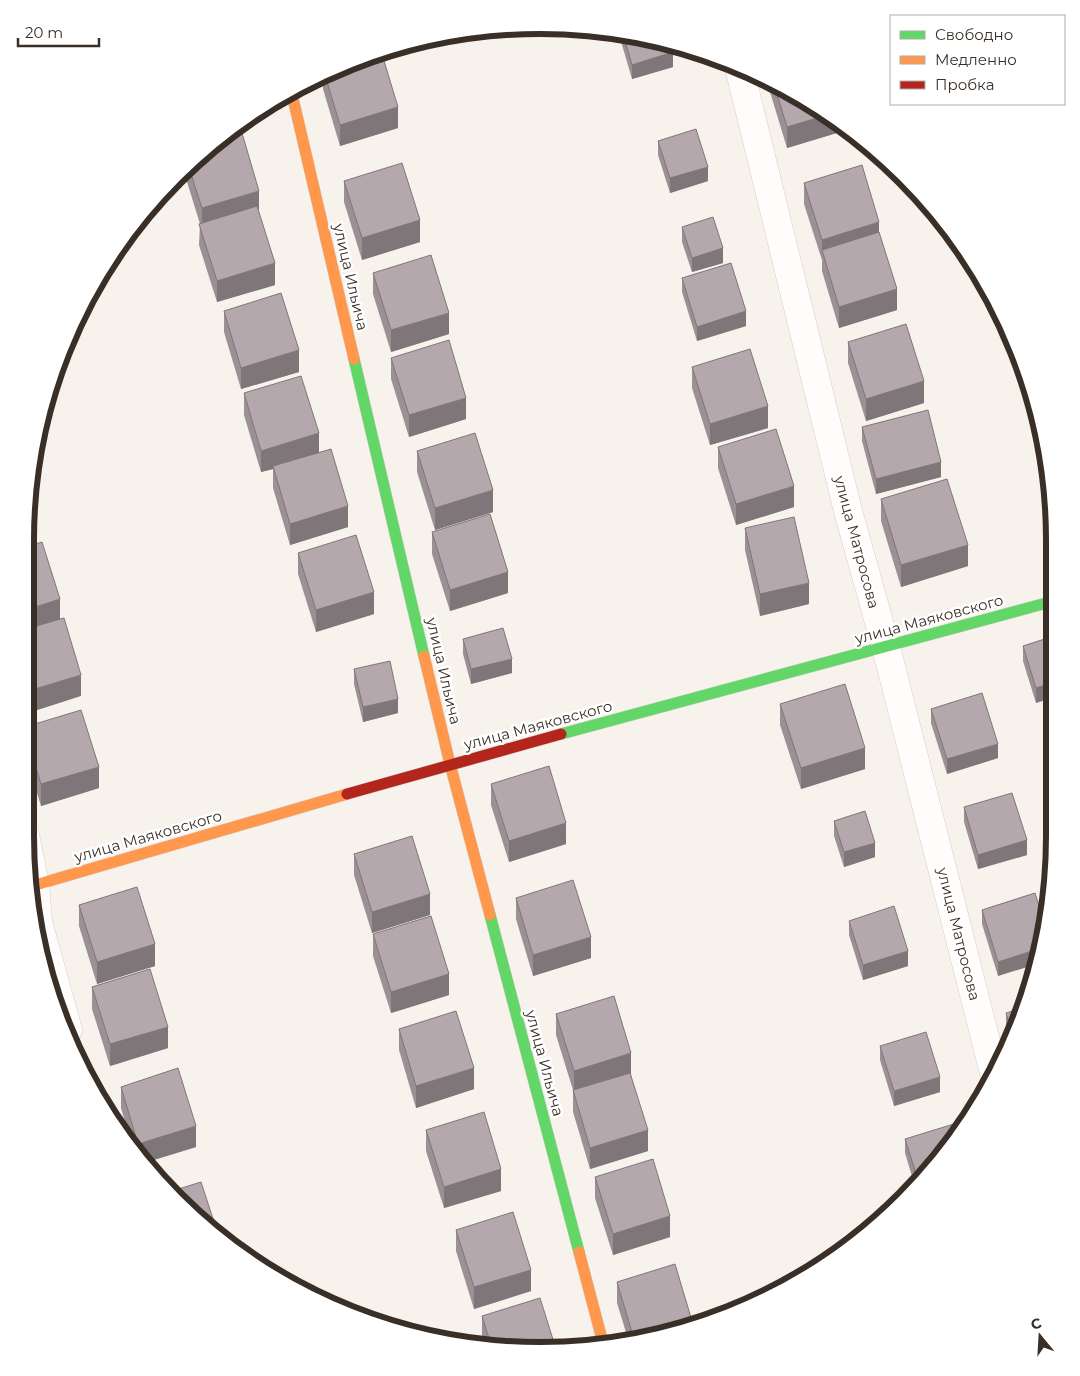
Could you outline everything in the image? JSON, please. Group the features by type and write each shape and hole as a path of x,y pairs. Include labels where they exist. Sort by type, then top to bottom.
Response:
{"street":[{"name":"улица Матросова","path":"741,75 848,512 886,647 992,1064"},
{"name":"улица Ильича","path":"293,99 450,764 602,1338"},
{"name":"улица Маяковского","path":"36,884 450,764 1046,603"}],"building":[{"path":"625,41 673,52 673,52 632,65"},
{"path":"383,59 398,107 340,125 327,81"},
{"path":"777,93 819,118 787,127"},
{"path":"696,129 708,167 670,178 658,141"},
{"path":"242,133 259,191 202,208 191,174 237,134"},
{"path":"402,163 420,220 362,238 344,181"},
{"path":"862,165 879,222 822,240 804,183"},
{"path":"257,206 275,263 217,281 199,224"},
{"path":"713,217 723,248 692,258 682,227"},
{"path":"879,232 897,289 839,307 822,250"},
{"path":"431,255 449,313 391,330 373,273"},
{"path":"731,263 746,311 697,327 682,278"},
{"path":"281,293 299,350 241,368 224,311"},
{"path":"906,324 924,381 866,399 848,342"},
{"path":"449,340 466,398 409,415 391,358"},
{"path":"750,349 768,406 710,424 692,367"},
{"path":"301,376 319,433 261,451 244,393"},
{"path":"928,410 941,462 876,479 862,427"},
{"path":"776,429 794,486 736,504 718,447"},
{"path":"475,433 493,490 435,508 417,451"},
{"path":"331,449 348,506 290,524 273,466"},
{"path":"947,479 968,545 901,565 881,499"},
{"path":"490,514 508,572 450,590 432,532"},
{"path":"794,517 809,583 760,594 745,528"},
{"path":"356,535 374,592 316,610 298,553"},
{"path":"42,542 60,599 34,607 34,544"},
{"path":"64,618 81,675 34,689 34,627"},
{"path":"503,628 512,659 471,669 463,639"},
{"path":"1046,639 1046,685 1036,688 1023,646"},
{"path":"390,661 398,699 363,707 354,669"},
{"path":"845,684 865,748 801,768 780,704"},
{"path":"982,693 998,744 947,759 931,709"},
{"path":"81,710 99,767 41,784 34,762 34,724"},
{"path":"549,766 566,823 509,841 491,784"},
{"path":"1012,793 1027,840 978,855 964,807"},
{"path":"865,811 875,843 844,852 834,821"},
{"path":"412,836 430,894 372,912 354,854"},
{"path":"573,880 591,937 533,955 516,898"},
{"path":"137,887 155,944 97,962 79,905"},
{"path":"1035,893 1041,911 1033,951 998,962 982,910"},
{"path":"894,906 908,951 863,965 849,921"},
{"path":"431,916 449,974 391,992 373,934"},
{"path":"150,969 168,1027 110,1044 92,987"},
{"path":"614,996 631,1053 574,1071 556,1014"},
{"path":"1015,1010 1010,1026 1006,1013"},
{"path":"456,1011 474,1068 416,1086 399,1029"},
{"path":"926,1032 940,1077 894,1091 880,1046"},
{"path":"178,1068 196,1126 138,1144 121,1087"},
{"path":"630,1073 648,1130 590,1148 573,1090"},
{"path":"484,1112 501,1169 444,1187 426,1130"},
{"path":"957,1123 916,1175 905,1139"},
{"path":"653,1159 670,1216 613,1234 595,1177"},
{"path":"201,1182 215,1224 206,1217 178,1189"},
{"path":"513,1212 531,1270 474,1287 456,1230"},
{"path":"675,1264 691,1319 633,1334 617,1282"},
{"path":"540,1298 554,1342 489,1339 482,1316"}],"traffic: fast":[{"path":"354,359 424,656"},
{"path":"561,734 1046,603"},
{"path":"490,915 579,1252"}],"traffic: slow":[{"path":"293,99 354,359"},
{"path":"424,656 490,915"},
{"path":"36,885 347,794"},
{"path":"579,1252 602,1338"}],"traffic: jam":[{"path":"347,794 561,734"}]}
